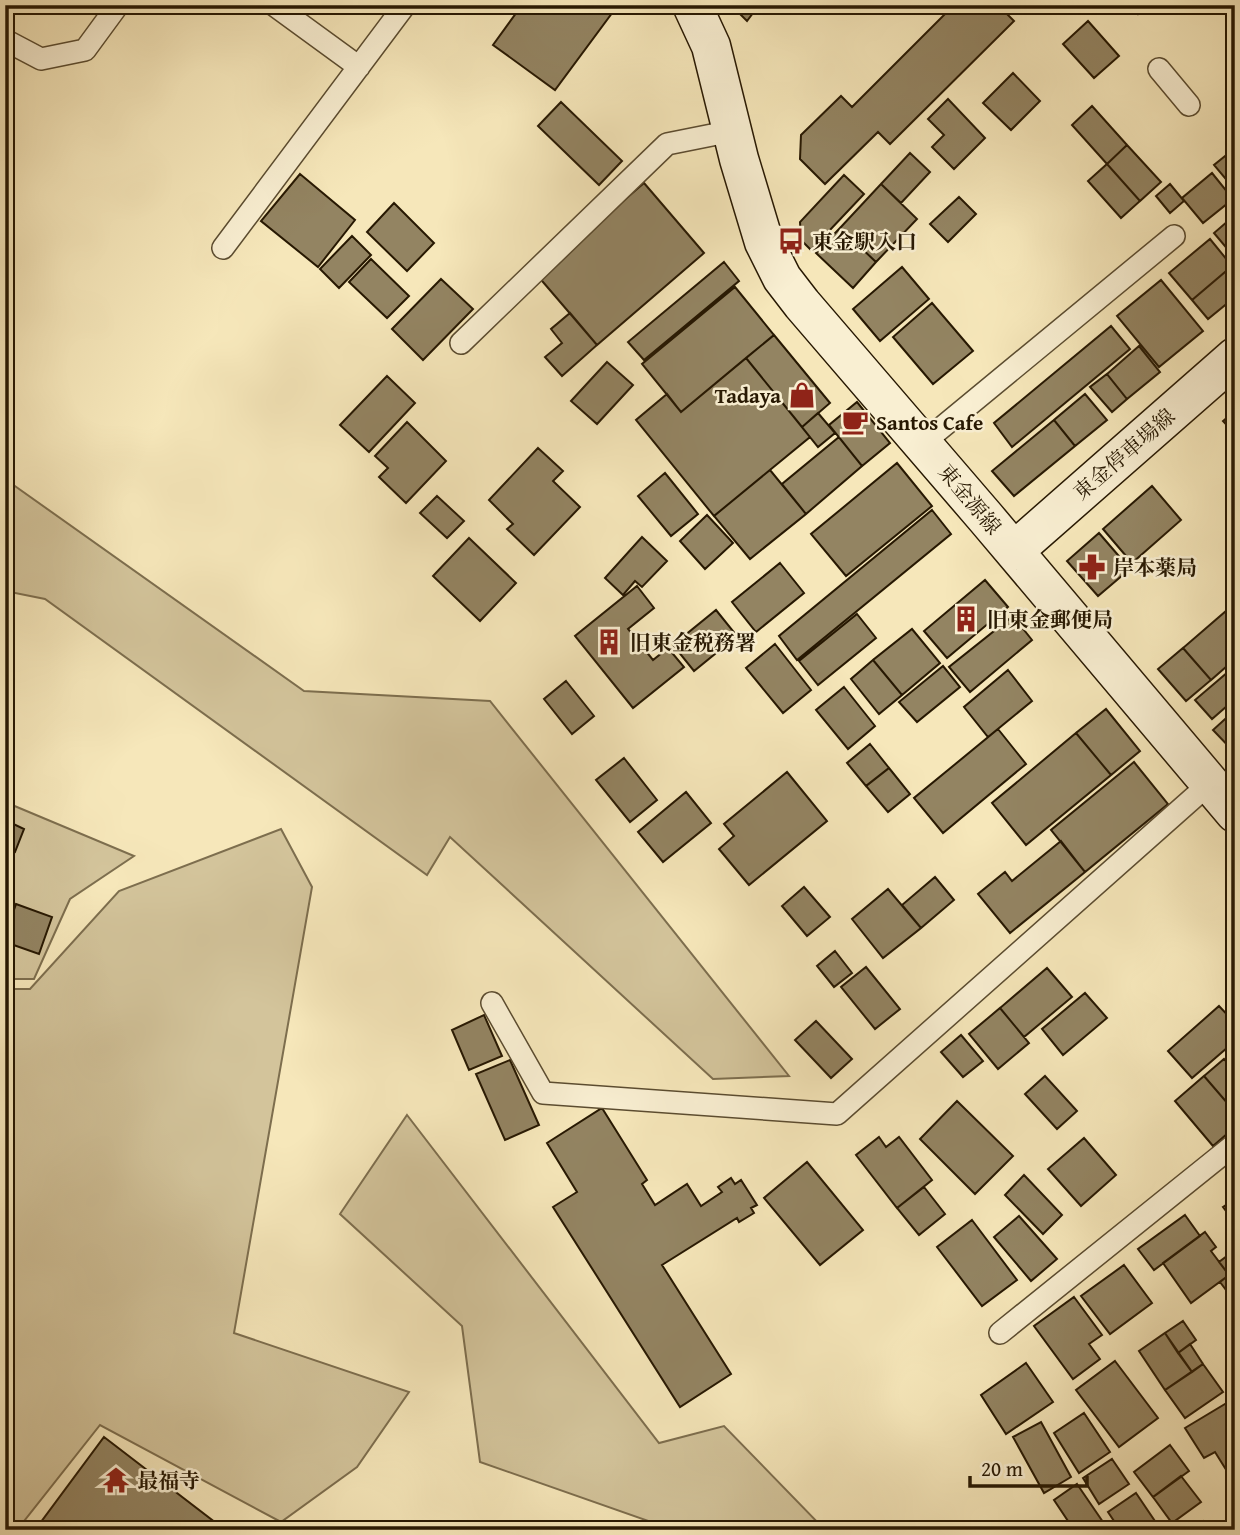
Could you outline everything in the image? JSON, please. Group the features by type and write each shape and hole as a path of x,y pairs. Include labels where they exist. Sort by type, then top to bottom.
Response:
{"main road":[{"name":"東金源線","path":"692,5 711,46 764,242 782,278 1235,813"},
{"name":"東金停車場線","path":"1014,551 1235,357"}],"lane":[{"path":"5,40 41,59 85,50 118,5"},
{"path":"274,5 359,67"},
{"path":"223,248 405,5"},
{"path":"1159,69 1189,105"},
{"path":"461,343 667,144 732,131"},
{"path":"923,443 1174,236"},
{"path":"492,1003 543,1093 837,1114 1209,784"},
{"path":"1000,1333 1235,1144"}],"shaded area":[{"path":"5,479 304,691 490,701 789,1076 713,1079 450,837 427,875 45,599 5,591"},
{"path":"5,802 134,856 70,899 34,979 5,979"},
{"path":"281,829 312,887 234,1333 409,1392 357,1467 281,1522 100,1425 17,1530 5,1530 5,989 30,989 119,891"},
{"path":"407,1115 659,1443 724,1426 825,1530 674,1530 480,1462 462,1326 340,1214"}],"building":[{"path":"522,5 618,5 555,90 493,45"},
{"path":"731,5 759,5 747,21"},
{"path":"954,5 998,5 1014,21 890,144 878,132 825,184 800,159 801,135 841,96 852,107"},
{"path":"1130,5 1148,5 1138,14"},
{"path":"1088,21 1119,56 1094,78 1063,44"},
{"path":"1013,73 1040,101 1011,130 983,103"},
{"path":"948,99 985,138 954,169 932,147 944,135 928,119"},
{"path":"561,102 622,161 599,185 538,126"},
{"path":"1092,106 1127,145 1107,164 1072,125"},
{"path":"1127,145 1161,182 1140,201 1107,164"},
{"path":"1235,148 1235,190 1214,165"},
{"path":"910,153 930,172 901,203 881,184"},
{"path":"1107,164 1140,201 1121,218 1088,181"},
{"path":"1212,173 1233,199 1203,223 1182,198"},
{"path":"300,174 355,220 318,267 261,221"},
{"path":"844,175 864,194 811,250 801,240 800,222"},
{"path":"644,183 704,253 597,345 537,275"},
{"path":"881,184 917,219 876,262 840,228"},
{"path":"1170,184 1184,201 1170,213 1156,196"},
{"path":"959,197 976,214 948,242 930,224"},
{"path":"394,203 434,243 407,271 367,232"},
{"path":"1235,215 1235,258 1214,233"},
{"path":"840,228 876,262 853,288 816,253"},
{"path":"352,236 371,255 339,288 320,269"},
{"path":"1210,239 1232,266 1192,300 1169,273"},
{"path":"371,259 409,296 387,318 349,282"},
{"path":"724,262 739,281 644,360 628,342"},
{"path":"1232,266 1235,269 1235,297 1208,319 1192,300"},
{"path":"902,267 929,299 880,341 853,309"},
{"path":"441,279 473,309 423,360 392,329"},
{"path":"1161,280 1203,331 1159,367 1117,316"},
{"path":"735,287 774,335 681,412 642,364"},
{"path":"932,303 973,351 933,384 893,337"},
{"path":"570,313 597,345 562,376 545,357 562,343 551,329"},
{"path":"1111,326 1130,349 1012,447 994,423"},
{"path":"774,335 830,403 802,427 746,358"},
{"path":"1139,346 1160,372 1127,399 1107,374"},
{"path":"746,358 810,437 714,516 636,420 667,394 681,412"},
{"path":"607,362 633,385 597,424 571,401"},
{"path":"1107,374 1127,399 1112,412 1090,387"},
{"path":"387,376 415,403 369,452 340,425"},
{"path":"1085,394 1107,420 1075,446 1054,420"},
{"path":"857,402 890,443 862,466 829,425"},
{"path":"1235,411 1235,434 1223,421"},
{"path":"818,413 835,433 818,447 802,427"},
{"path":"1054,420 1075,446 1014,496 992,471"},
{"path":"407,422 446,461 406,503 379,477 388,468 375,456"},
{"path":"839,437 862,466 806,514 782,484"},
{"path":"538,448 563,471 553,481 580,507 534,555 507,529 513,524 489,500"},
{"path":"897,463 932,506 846,576 811,534"},
{"path":"770,470 806,514 750,559 714,516"},
{"path":"665,473 698,514 671,536 638,496"},
{"path":"1152,486 1181,520 1132,563 1103,529"},
{"path":"437,496 464,521 447,538 420,513"},
{"path":"932,510 951,534 797,660 779,636"},
{"path":"707,515 733,543 705,569 680,541"},
{"path":"1099,533 1130,569 1098,596 1067,561"},
{"path":"642,537 667,561 642,587 635,581 623,595 605,578"},
{"path":"469,538 516,583 480,621 433,576"},
{"path":"780,563 804,593 756,632 732,602"},
{"name":"旧東金郵便局","path":"985,580 1008,607 947,658 924,631"},
{"name":"旧東金税務署","path":"637,586 654,608 628,629 653,660 668,648 684,667 633,708 575,636"},
{"path":"716,610 737,636 694,671 673,645"},
{"path":"1226,611 1235,621 1235,659 1211,680 1183,648"},
{"path":"857,614 876,638 818,685 799,661"},
{"path":"1013,616 1032,640 970,692 949,667"},
{"path":"912,629 940,663 902,695 873,660"},
{"path":"775,644 811,690 783,713 746,668"},
{"path":"1183,648 1211,680 1186,701 1158,669"},
{"path":"873,660 902,695 879,714 851,679"},
{"path":"943,666 960,687 917,722 899,702"},
{"path":"1235,666 1235,699 1212,719 1195,700"},
{"path":"1008,670 1032,701 988,737 964,707"},
{"path":"566,681 594,716 572,734 544,699"},
{"path":"844,687 875,726 848,749 816,710"},
{"path":"1106,709 1140,751 1111,775 1076,733"},
{"path":"1235,710 1235,753 1213,730"},
{"path":"998,729 1026,764 943,833 914,798"},
{"path":"1076,733 1111,775 1026,845 992,803"},
{"path":"870,744 889,768 866,786 847,763"},
{"path":"624,758 657,800 630,822 596,780"},
{"path":"1134,762 1168,804 1085,872 1051,830"},
{"path":"889,768 910,794 888,812 866,786"},
{"path":"787,772 827,821 749,885 719,849 734,836 724,824"},
{"path":"686,792 711,823 663,862 638,832"},
{"path":"5,820 24,829 15,852 5,848"},
{"path":"1061,841 1085,872 1010,933 978,894 1005,872 1012,881"},
{"path":"935,877 954,900 921,928 902,905"},
{"path":"804,887 830,917 807,936 782,906"},
{"path":"888,889 921,928 883,958 852,919"},
{"path":"16,904 52,917 39,954 5,942"},
{"path":"835,951 852,973 834,987 817,966"},
{"path":"866,967 900,1009 875,1029 841,987"},
{"path":"1047,968 1072,997 1024,1037 1000,1008"},
{"path":"1085,993 1107,1018 1063,1055 1042,1029"},
{"path":"1219,1006 1235,1023 1235,1041 1192,1078 1168,1051"},
{"path":"1000,1008 1029,1043 998,1069 969,1034"},
{"path":"484,1015 502,1056 469,1070 452,1030"},
{"path":"816,1021 852,1059 831,1078 795,1040"},
{"path":"961,1035 983,1061 963,1077 941,1052"},
{"path":"1224,1059 1235,1071 1235,1112 1204,1076"},
{"path":"510,1060 539,1125 505,1140 476,1074"},
{"path":"1045,1076 1077,1111 1057,1129 1025,1094"},
{"path":"1204,1076 1235,1112 1235,1127 1213,1146 1175,1101"},
{"path":"957,1101 1013,1156 975,1194 920,1139"},
{"path":"602,1108 647,1180 642,1184 655,1205 687,1184 701,1206 722,1192 718,1187 731,1178 735,1184 741,1180 757,1205 751,1208 754,1213 739,1222 737,1218 662,1265 731,1374 680,1407 553,1207 577,1192 547,1143"},
{"path":"879,1137 886,1147 899,1137 932,1180 897,1208 856,1155"},
{"path":"1084,1138 1116,1175 1081,1206 1048,1169"},
{"path":"807,1162 863,1230 820,1265 764,1198"},
{"path":"1024,1175 1062,1215 1043,1234 1005,1195"},
{"path":"924,1187 945,1214 919,1235 897,1208"},
{"path":"1235,1199 1235,1223 1223,1207"},
{"path":"1185,1215 1200,1236 1154,1270 1138,1249"},
{"path":"1019,1216 1057,1259 1031,1281 994,1237"},
{"path":"972,1220 1017,1280 982,1306 937,1247"},
{"path":"1205,1232 1216,1247 1211,1251 1229,1275 1191,1303 1163,1263"},
{"path":"1235,1250 1235,1302 1220,1282 1229,1275 1219,1262"},
{"path":"1124,1265 1152,1303 1110,1334 1081,1296"},
{"path":"1074,1297 1102,1335 1089,1344 1100,1359 1073,1379 1034,1326"},
{"path":"1183,1321 1196,1340 1178,1353 1165,1333"},
{"path":"1165,1333 1192,1372 1165,1390 1139,1351"},
{"path":"1190,1344 1203,1364 1192,1372 1178,1353"},
{"path":"1115,1361 1158,1418 1119,1447 1076,1390"},
{"path":"1026,1363 1053,1402 1006,1434 981,1395"},
{"path":"1203,1364 1223,1392 1185,1418 1165,1390"},
{"path":"1235,1398 1235,1484 1215,1452 1204,1458 1185,1428"},
{"path":"1084,1413 1110,1452 1079,1473 1054,1433"},
{"path":"1041,1422 1071,1477 1044,1493 1013,1437"},
{"name":"最福寺","path":"104,1437 216,1523 211,1530 35,1530"},
{"path":"1170,1445 1189,1471 1153,1497 1134,1472"},
{"path":"1112,1459 1129,1484 1099,1504 1083,1478"},
{"path":"1181,1476 1201,1502 1172,1523 1153,1497"},
{"path":"1077,1484 1103,1522 1092,1530 1074,1530 1054,1500"},
{"path":"1136,1493 1161,1530 1120,1530 1108,1512"},
{"path":"1203,1521 1209,1530 1189,1530"}],"place":[{"name":"東金駅入口","path":"791,241"},
{"name":"Tadaya","path":"802,395"},
{"name":"Santos Cafe","path":"855,422"},
{"name":"岸本薬局","path":"1092,567"},
{"name":"旧東金郵便局","path":"966,619"},
{"name":"旧東金税務署","path":"609,642"},
{"name":"最福寺","path":"116,1480"}]}
